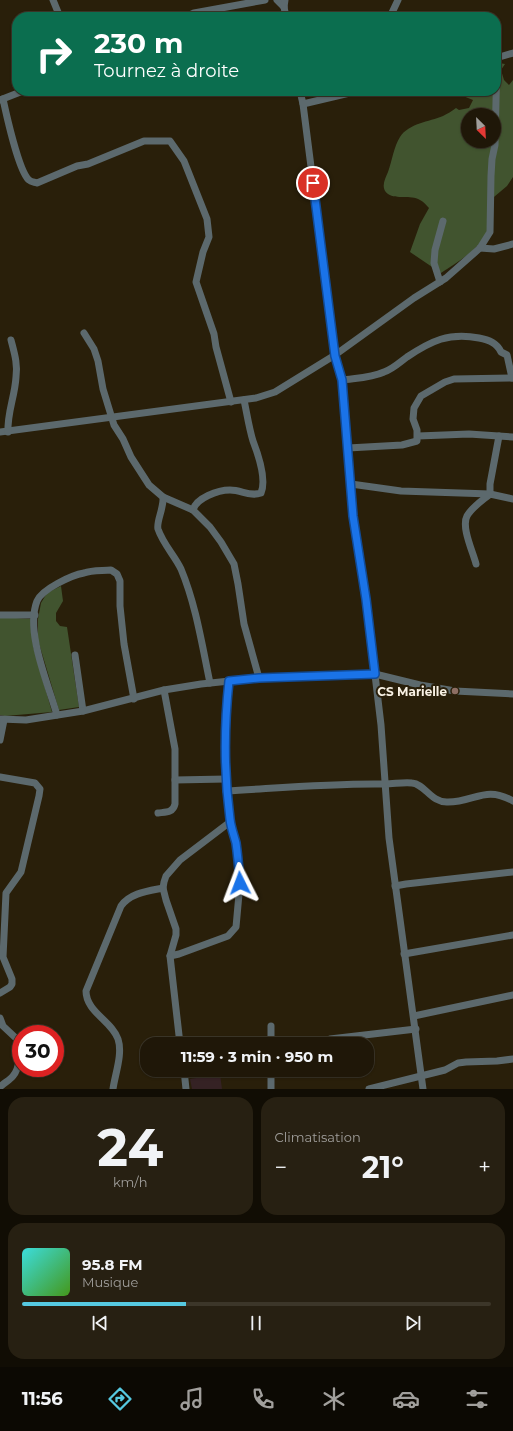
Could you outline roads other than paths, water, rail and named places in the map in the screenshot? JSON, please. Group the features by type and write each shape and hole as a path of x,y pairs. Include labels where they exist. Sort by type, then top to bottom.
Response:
{"street":[{"path":"53,0 58,12"},
{"path":"199,12 265,0"},
{"path":"277,0 284,4"},
{"path":"392,12 398,0"},
{"path":"501,57 513,53"},
{"path":"12,95 2,99 23,170 28,179 32,182 38,183 77,166 88,164 144,141 170,140 184,161 207,219 209,237 203,252 196,282 214,334 216,347 231,402"},
{"path":"301,96 335,356 342,380 353,516 366,599 382,725 389,838 423,1089"},
{"path":"303,104 337,96"},
{"path":"11,340 17,368 13,396 4,432 231,402 256,398 274,392 335,356 393,313 446,278 480,248 490,232 492,158 496,145 496,96"},
{"path":"440,282 434,263 434,250 443,221"},
{"path":"480,248 494,250 513,244"},
{"path":"84,333 94,349 98,361 103,389 114,425 123,439 131,457 149,485 163,497 193,510 221,542 234,564 244,624 259,678"},
{"path":"342,380 382,373 390,370 427,346 443,338 451,337 488,340 498,346 501,352 508,355 512,378 454,379 444,382 421,396 414,408 413,419 418,436 417,441 402,445 348,448"},
{"path":"193,510 194,506 214,494 229,490 251,495 261,492 263,488 261,465 253,441 244,400"},
{"path":"418,436 469,434 513,436"},
{"path":"476,564 466,531 467,516 490,494 490,484 499,436"},
{"path":"351,484 401,491 490,494 513,499"},
{"path":"163,497 163,504 158,521 158,529 181,569 198,622 210,682"},
{"path":"57,715 34,639 37,600 45,591 55,585 84,572 111,570 117,574 120,581 120,606 124,644 134,699"},
{"path":"0,615 35,615"},
{"path":"75,655 83,711"},
{"path":"0,740 2,720 26,720 83,711 164,690 210,682 259,678 375,674 420,686 455,691 513,694"},
{"path":"170,956 228,936 236,927 240,883 239,864 236,842 230,822 226,791 226,708 229,681"},
{"path":"158,813 170,812 174,808 176,780 175,749 164,690"},
{"path":"0,778 35,783 40,788 21,872 6,893 3,957 12,979 12,984 0,993"},
{"path":"176,780 226,779"},
{"path":"226,791 338,784 414,783 418,784 439,801 456,801 487,794 495,794 513,802"},
{"path":"179,1037 170,956 176,936 176,929 163,888 166,876 180,860 230,822"},
{"path":"395,886 513,872"},
{"path":"112,1089 120,1045 115,1032 87,1001 86,991 121,906 125,900 132,896 163,888"},
{"path":"404,954 513,935"},
{"path":"414,1016 513,995"},
{"path":"0,1018 3,1026 19,1040 20,1052 17,1070 13,1076 0,1086"},
{"path":"271,1026 271,1037"},
{"path":"347,1037 416,1029"},
{"path":"370,1089 447,1069 458,1063 513,1059"},
{"path":"185,1077 186,1089"},
{"path":"271,1077 271,1089"}],"place":[{"name":"CS Marielle","path":"455,691"}]}
